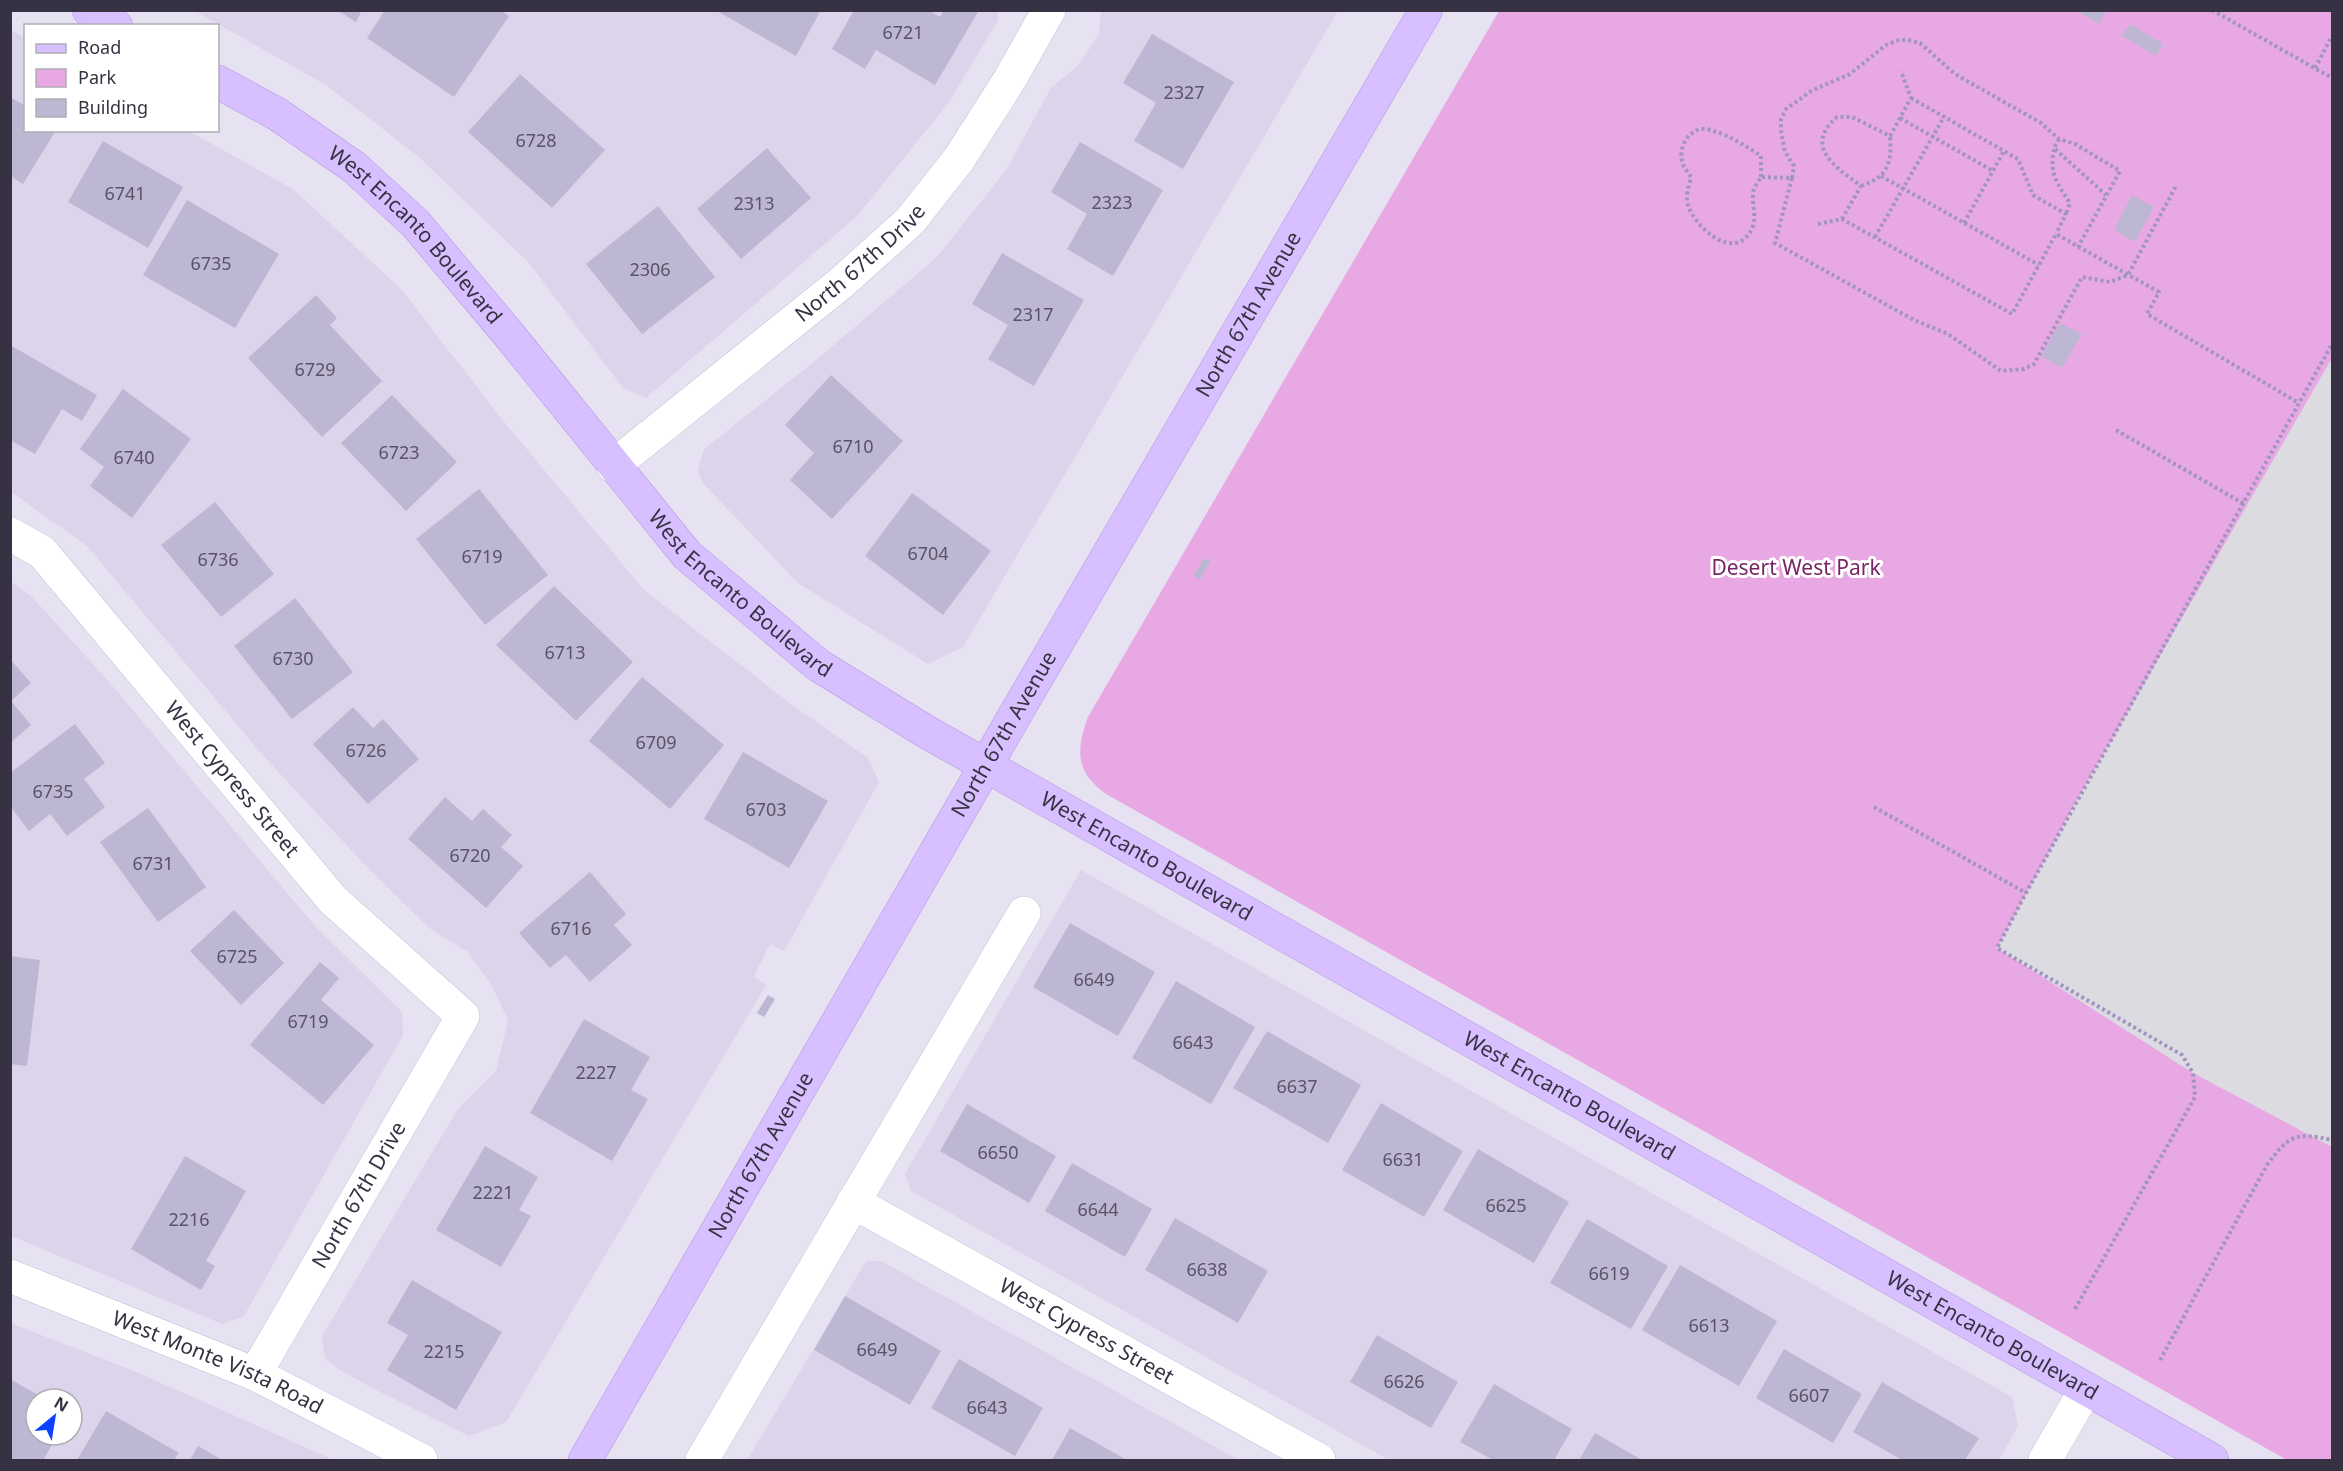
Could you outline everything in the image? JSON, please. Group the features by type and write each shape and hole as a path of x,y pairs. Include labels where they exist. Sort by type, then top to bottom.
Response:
{"street":[{"path":"89,10 113,24"},
{"name":"North 67th Drive","path":"613,466 841,283 910,221 959,159 1011,79 1049,10"},
{"name":"North 67th Avenue","path":"585,1461 986,764 1426,10"},
{"name":"West Encanto Boulevard","path":"219,83 277,114 354,166 415,223 510,336 687,555 818,665 922,729 2212,1461"},
{"name":"West Cypress Street","path":"10,534 42,552 333,900 463,1016"},
{"path":"702,1461 1024,913"},
{"name":"North 67th Drive","path":"255,1374 463,1016"},
{"name":"West Cypress Street","path":"853,1202 1319,1461"},
{"name":"West Monte Vista Road","path":"10,1276 255,1374 421,1461"},
{"path":"2044,1461 2086,1389"}],"path":[{"path":"2212,10 2332,78"},
{"path":"2315,68 2332,36"},
{"path":"2078,247 2120,171 2075,144 2059,139 2041,123 1955,74 1920,44 1899,40 1886,45 1850,74 1811,91 1786,109 1781,119 1785,152 1794,166 1775,243 1914,320 1948,334 2001,370 2024,369 2034,364 2082,277 2110,282 2128,275 2176,186"},
{"path":"1901,71 1911,98 2018,159 2033,195 2066,214"},
{"path":"1842,219 1861,186 1876,181 1888,165 1891,152 1890,136 1911,98"},
{"path":"1861,186 1832,162 1821,145 1822,134 1827,125 1837,117 1851,117 1890,136"},
{"path":"1875,237 1944,117"},
{"path":"1900,118 1993,171"},
{"path":"1709,129 1761,156 1761,177 1753,192 1754,224 1748,236 1737,243 1721,242 1698,225 1689,208 1686,197 1691,177 1682,164 1680,150 1686,138 1696,131 1709,129"},
{"path":"1818,225 1842,219 2012,314 2056,234 2070,203 2054,177 2050,165 2059,139"},
{"path":"2054,148 2106,195"},
{"path":"1964,223 2004,151"},
{"path":"1881,176 2038,266"},
{"path":"1761,177 1792,178"},
{"path":"2056,234 2159,292 2146,314 2299,403"},
{"path":"2075,1309 2195,1097 2193,1073 2182,1055 1997,948 2332,344"},
{"path":"2116,430 2244,504"},
{"path":"1874,807 2026,893"},
{"path":"2160,1360 2267,1165 2283,1142 2308,1135 2332,1140"}],"shaded area":[{"path":"997,10 998,20 947,105 856,217 646,398 623,388 529,263 419,157 326,85 195,11"},
{"path":"1101,11 1338,11 963,647 928,664 798,583 702,482 698,471 704,449 815,361 937,257 1006,170 1051,88 1078,65 1099,35"},
{"path":"11,30 24,37 24,132 191,132 294,190 401,289 501,418 645,591 791,704 868,758 879,782 784,951 770,944 754,976 766,985 506,1422 469,1436 338,1369 325,1358 322,1336 458,1109 496,1071 508,1020 492,986 468,952 429,928 363,863 260,752 87,546 11,492"},
{"path":"2332,358 2332,1147 2193,1073 1997,948 2077,800"},
{"path":"10,581 32,597 110,683 315,926 402,1012 403,1035 244,1316 222,1324 11,1236"},
{"path":"1081,870 2012,1397 2018,1426 1999,1460 1389,1460 911,1191 905,1174"},
{"path":"866,1261 881,1261 1239,1460 747,1460"},
{"path":"10,1323 134,1371 334,1460 11,1460"}],"green space":[{"name":"Desert West Park","path":"1499,11 2332,11 2332,1460 2287,1460 1106,794 1088,777 1081,760 1080,750 1088,717"}],"building":[{"path":"337,10 362,10 356,22"},
{"path":"385,10 500,10 509,16 454,97 367,38"},
{"path":"715,10 821,10 796,56"},
{"path":"854,10 928,10 940,17 944,10 979,10 935,85 876,50 865,69 832,49"},
{"path":"2075,10 2107,10 2099,24"},
{"path":"2130,24 2163,44 2156,56 2122,36"},
{"path":"1152,34 1234,82 1183,169 1134,141 1156,103 1123,83"},
{"path":"520,74 605,150 552,208 468,132"},
{"path":"10,97 24,105 24,132 55,132 23,184 10,176"},
{"path":"103,141 183,187 148,248 68,202"},
{"path":"1080,142 1163,190 1113,276 1067,249 1087,214 1051,192"},
{"path":"767,148 811,198 741,259 697,209"},
{"path":"2132,195 2154,207 2135,242 2114,230"},
{"path":"187,200 279,254 235,328 143,275"},
{"path":"658,206 715,277 642,334 586,264"},
{"path":"1002,253 1084,300 1034,386 988,359 1008,325 972,304"},
{"path":"316,295 337,318 330,325 382,381 322,437 248,358"},
{"path":"2060,323 2082,334 2062,368 2041,356"},
{"path":"10,345 97,395 82,421 62,409 35,454 10,440"},
{"path":"831,375 903,441 832,519 790,480 814,453 785,425"},
{"path":"123,389 191,439 132,518 90,486 104,467 80,449"},
{"path":"392,395 457,462 406,511 341,443"},
{"path":"479,489 548,575 485,625 416,539"},
{"path":"912,493 991,551 943,615 865,556"},
{"path":"215,502 274,574 221,617 161,545"},
{"path":"1204,558 1211,561 1200,580 1193,576"},
{"path":"554,586 633,662 576,721 496,645"},
{"path":"295,598 353,672 292,719 234,646"},
{"path":"10,659 31,683 11,701 31,725 10,743"},
{"path":"642,677 724,745 670,809 589,741"},
{"path":"353,707 373,728 383,719 419,759 368,804 313,744"},
{"path":"75,724 105,763 84,779 105,807 67,836 50,814 29,831 10,806 10,773"},
{"path":"743,752 828,801 789,868 704,819"},
{"path":"445,797 472,821 483,809 512,835 501,847 523,866 486,908 408,839"},
{"path":"148,808 206,887 158,922 100,842"},
{"path":"590,872 626,914 614,925 632,945 590,982 566,955 550,968 519,933"},
{"path":"234,910 284,963 241,1005 190,951"},
{"path":"1070,923 1155,972 1118,1036 1033,987"},
{"path":"10,956 40,960 27,1066 10,1064"},
{"path":"320,962 339,978 321,1000 374,1045 323,1105 250,1045"},
{"path":"1176,981 1255,1027 1211,1104 1132,1058"},
{"path":"768,995 775,999 764,1017 757,1013"},
{"path":"584,1019 650,1057 631,1090 648,1099 612,1161 530,1113"},
{"path":"1267,1031 1361,1085 1328,1143 1233,1088"},
{"path":"1381,1103 1463,1151 1424,1217 1342,1170"},
{"path":"967,1104 1056,1156 1029,1203 940,1151"},
{"path":"485,1146 538,1177 519,1210 531,1216 501,1267 436,1230"},
{"path":"1478,1149 1569,1202 1534,1263 1443,1210"},
{"path":"185,1156 246,1191 206,1261 215,1266 201,1290 131,1249"},
{"path":"1072,1163 1152,1209 1125,1257 1045,1211"},
{"path":"1175,1218 1268,1271 1238,1323 1145,1270"},
{"path":"1587,1219 1668,1266 1631,1329 1550,1283"},
{"path":"1680,1265 1777,1321 1739,1386 1642,1330"},
{"path":"412,1280 502,1332 456,1410 387,1370 408,1335 387,1323"},
{"path":"845,1296 941,1351 910,1405 814,1350"},
{"path":"1377,1335 1458,1382 1431,1428 1350,1382"},
{"path":"1784,1349 1862,1394 1833,1443 1756,1398"},
{"path":"959,1359 1043,1408 1015,1456 931,1408"},
{"path":"10,1379 24,1387 24,1447 51,1447 43,1460 10,1460"},
{"path":"1882,1382 1979,1438 1965,1460 1902,1460 1853,1432"},
{"path":"1494,1384 1572,1429 1554,1460 1493,1460 1460,1442"},
{"path":"106,1411 179,1453 174,1460 77,1460"},
{"path":"1070,1428 1127,1460 1052,1460"},
{"path":"1595,1433 1642,1460 1579,1460"},
{"path":"198,1446 222,1460 190,1460"}]}
